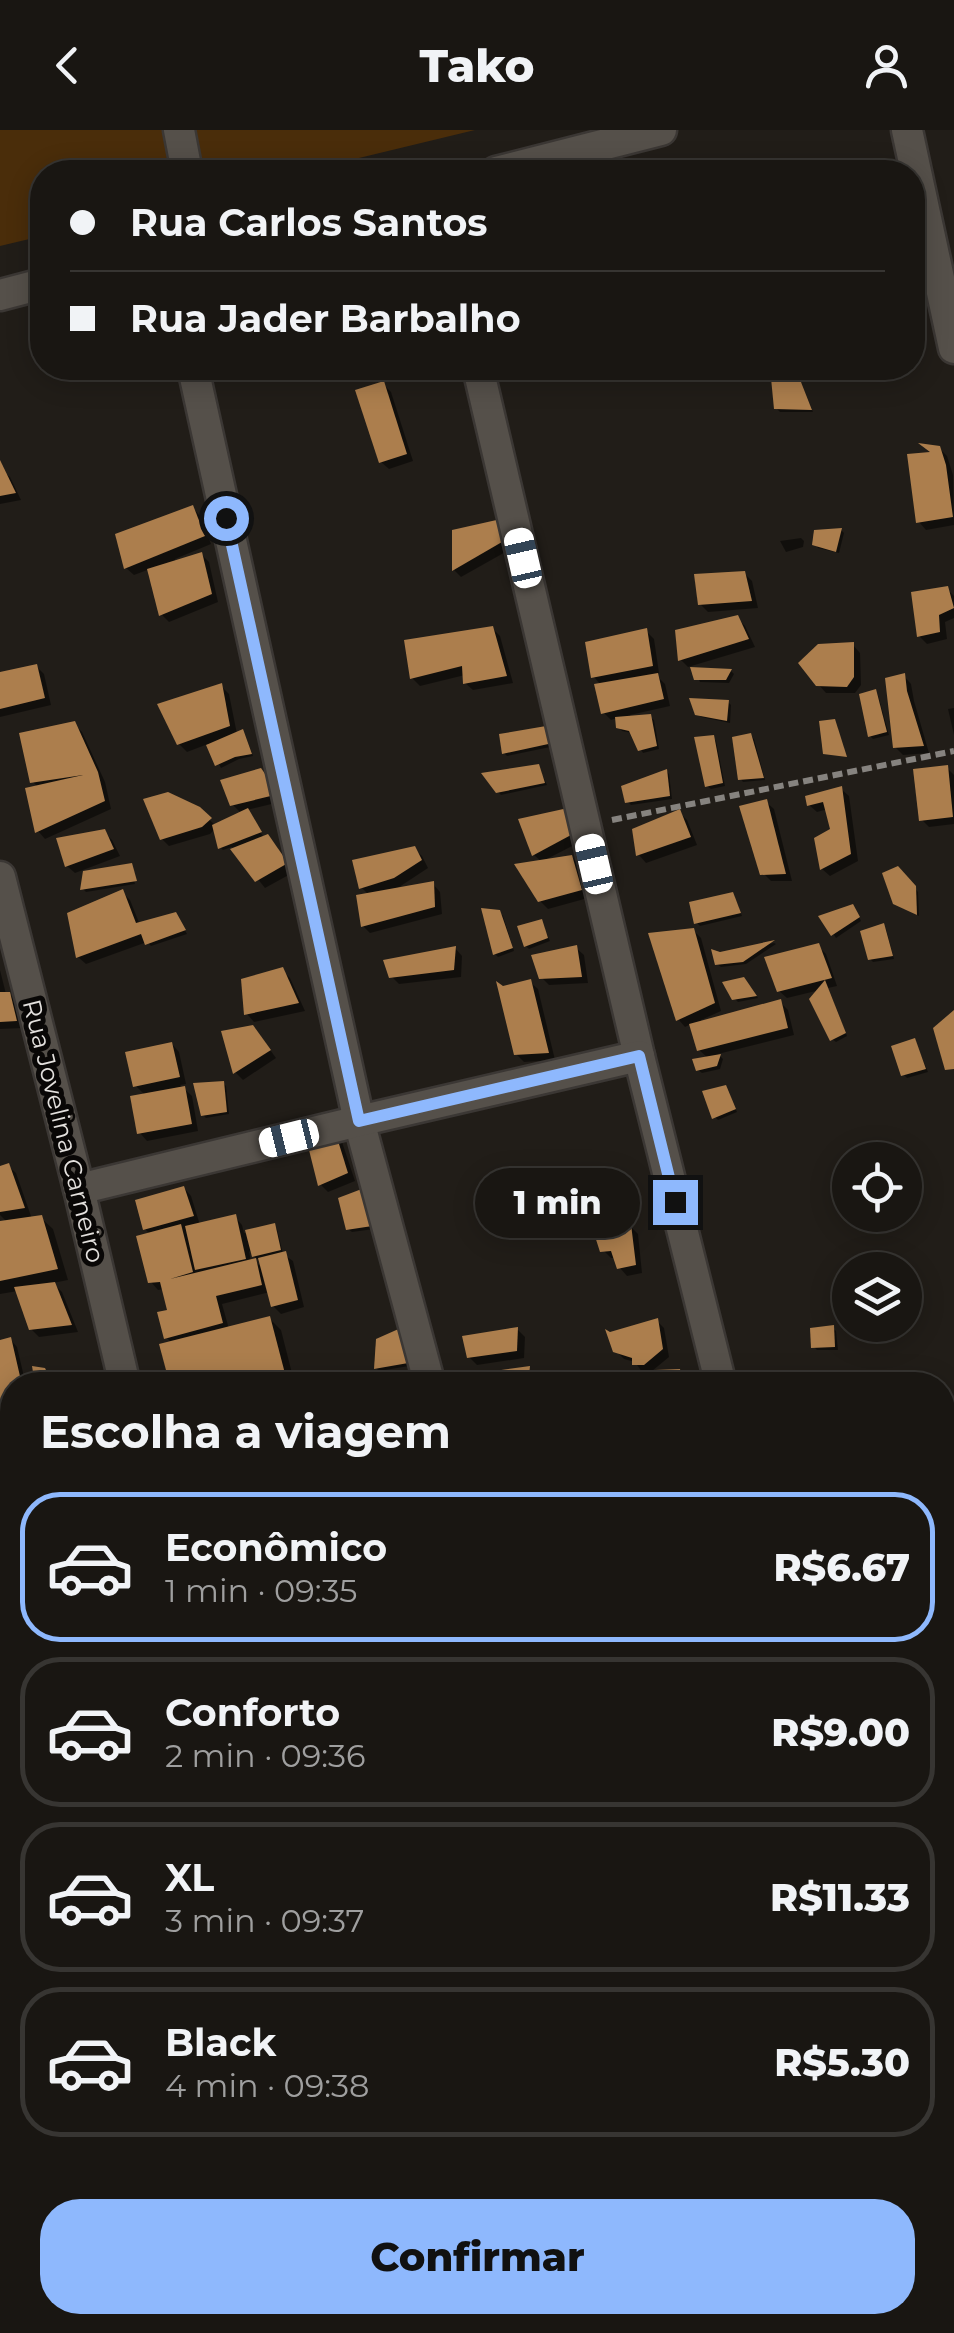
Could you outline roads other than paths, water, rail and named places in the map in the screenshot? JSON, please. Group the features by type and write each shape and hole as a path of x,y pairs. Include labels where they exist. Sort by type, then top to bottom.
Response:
{"street":[{"path":"180,130 184,160"},
{"path":"543,160 660,130"},
{"path":"907,130 913,160"},
{"path":"925,213 954,348"},
{"path":"0,296 30,287"},
{"path":"196,380 359,1121 427,1372"},
{"path":"481,380 639,1056 718,1372"},
{"name":"Rua Jovelina Carneiro","path":"0,877 122,1372"},
{"path":"79,1189 639,1056"}]}
